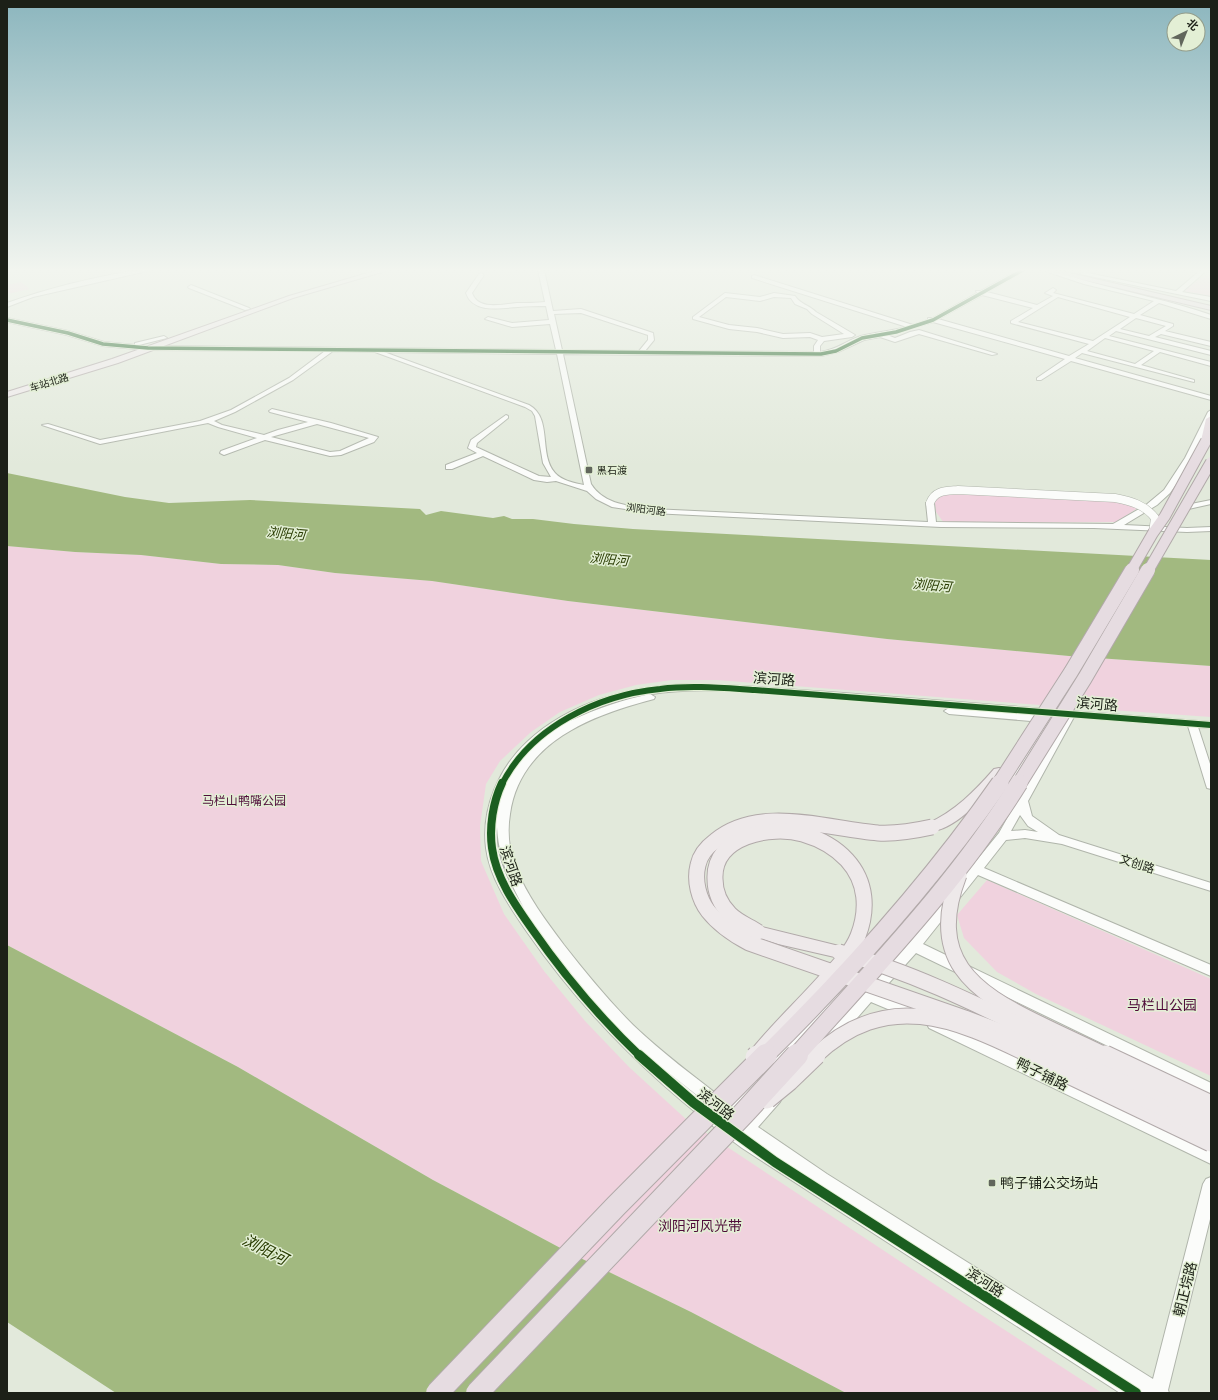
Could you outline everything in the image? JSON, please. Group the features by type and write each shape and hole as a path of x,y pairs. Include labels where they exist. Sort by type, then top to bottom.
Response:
{"highway":[{"path":"437,1393 674,1147 865,953 918,892 989,798 1022,751 1069,676 1153,533 1165,516 1208,436 1211,419"},
{"path":"477,1393 740,1122 890,951 970,867 995,822 1084,678 1211,462"},
{"path":"1195,489 1211,468"}],"main road":[{"name":"车站北路","path":"7,395 177,335"},
{"name":"车站北路","path":"7,390 178,335"},
{"path":"167,339 170,344 175,347"},
{"path":"1022,751 1013,757 964,810 951,819 916,831 880,833 792,821 773,820 733,828 710,845 699,860 697,867 697,879 700,896 708,911 720,924 733,934 749,943 965,1018 1025,1041 1211,1129"},
{"path":"734,1086 779,1027 818,989 848,955 851,949 854,942 858,936 864,911 864,892 860,876 850,862 838,851 823,841 802,834 783,831 760,832 743,838 732,844 722,854 716,866 713,878 717,897 738,921 758,932 778,938 839,952 845,954 851,955 863,958 898,970 1023,1026 1211,1116"},
{"path":"970,867 953,891 947,932 957,964 972,982 993,998 1020,1014 1211,1105"},
{"path":"740,1122 768,1098 785,1086 827,1046 855,1026 878,1018 898,1015 917,1016 942,1021 1005,1043 1211,1142"}],"street":[{"path":"76,335 103,344 145,347 348,347 559,351"},
{"path":"81,335 105,343 145,347 817,353 830,353 857,340 875,335"},
{"path":"555,335 589,489"},
{"path":"641,352 651,340 651,335"},
{"path":"780,335 801,335"},
{"path":"811,335 822,338 847,335"},
{"path":"883,335 895,340 905,335"},
{"path":"930,335 994,354"},
{"path":"987,335 1211,398"},
{"path":"1064,335 1093,343"},
{"path":"1139,335 1211,353"},
{"path":"1150,338 1155,335"},
{"path":"1176,335 1211,344"},
{"path":"1039,380 1104,336 1211,364"},
{"path":"817,353 817,346 822,338"},
{"path":"128,346 167,339"},
{"path":"46,425 100,442 209,421 233,411 290,379 332,349"},
{"path":"370,349 527,406 534,410 538,416 546,461 551,473 557,478"},
{"path":"1136,366 1159,350"},
{"path":"1081,351 1192,381"},
{"path":"209,421 220,426 336,455 372,440 374,437 272,410"},
{"path":"1114,528 1159,500 1168,490 1187,461 1211,412"},
{"path":"483,453 473,449 472,444 506,417"},
{"path":"224,453 280,431 318,422"},
{"path":"449,467 483,453"},
{"name":"浏阳河路","path":"483,453 537,478 547,480 557,478 589,489 596,496 612,504 652,511 932,524 1094,526 1114,528 1211,530"},
{"path":"932,524 930,503 932,497 938,493 958,490 1109,497 1127,500 1145,508 1155,518 1153,533"},
{"path":"1184,508 1211,502"},
{"name":"滨河路","path":"1052,716 766,691 690,687 659,689 635,693 614,699 572,716 528,746 505,774 494,802 490,823 491,844 498,870 509,896 551,957 602,1018 649,1065 695,1104 718,1120 740,1122 820,1176 1159,1393"},
{"name":"滨河路","path":"1136,1393 740,1122 640,1040 614,1014 580,975 535,915 520,891 506,860 502,837 502,815 507,796 517,775 528,760 550,739 593,714 626,702 652,696 683,694 750,695 1193,726 1211,725"},
{"path":"740,1122 835,998 902,924 958,858 1000,801 1052,716"},
{"path":"718,1120 740,1122 870,996 914,946 970,867 1002,836 1023,802 1069,717"},
{"path":"1193,726 1211,785"},
{"name":"滨河路","path":"1193,726 1211,730"},
{"name":"文创路","path":"1023,802 1023,811 1034,825 1063,840"},
{"name":"文创路","path":"1002,836 1025,834 1063,840 1211,887"},
{"path":"970,867 1211,970"},
{"path":"914,946 1211,1090"},
{"name":"鸭子铺路","path":"870,996 899,1007 993,1051 1211,1157"},
{"name":"朝正垸路","path":"1159,1393 1211,1184"}],"green space":[{"path":"950,492 1107,498 1139,507 1117,522 944,523 936,512 934,499 942,494"},
{"name":"马栏山鸭嘴公园","path":"7,546 75,552 141,555 221,564 278,565 335,573 432,581 568,601 887,639 1069,656 1211,666 1211,717 717,680 672,680 636,685 599,695 560,712 531,732 500,761 486,784 480,826 481,861 504,914 544,971 585,1021 629,1067 688,1121 1102,1393 846,1393 691,1312 566,1251 433,1180 238,1067 7,945"},
{"name":"马栏山公园","path":"987,880 1211,979 1211,1076 1036,994 997,972 964,938 957,915"}],"water":[{"name":"浏阳河","path":"7,473 125,497 169,503 250,500 420,509 426,515 441,511 493,518 504,516 512,519 533,519 633,529 1211,560 1211,666 1069,656 887,639 568,601 432,581 335,573 278,565 221,564 141,555 75,552 7,546"},
{"name":"浏阳河","path":"7,945 238,1067 433,1180 566,1251 691,1312 846,1393 116,1393 7,1322"}],"cycle path":[{"path":"75,335 103,344 148,348 821,354 836,351 862,338 877,335"},
{"path":"1136,1393 775,1162 720,1123 672,1085 610,1027 573,984 539,939 504,885 492,849 491,830 494,809 501,786 510,768 523,752 556,725 575,714 615,698 647,690 688,687 742,689 1211,725"}],"place":[{"name":"黑石渡","path":"589,470"},
{"name":"鸭子铺公交场站","path":"992,1183"}],"park label":[{"name":"浏阳河风光带","path":"700,1226"}]}
